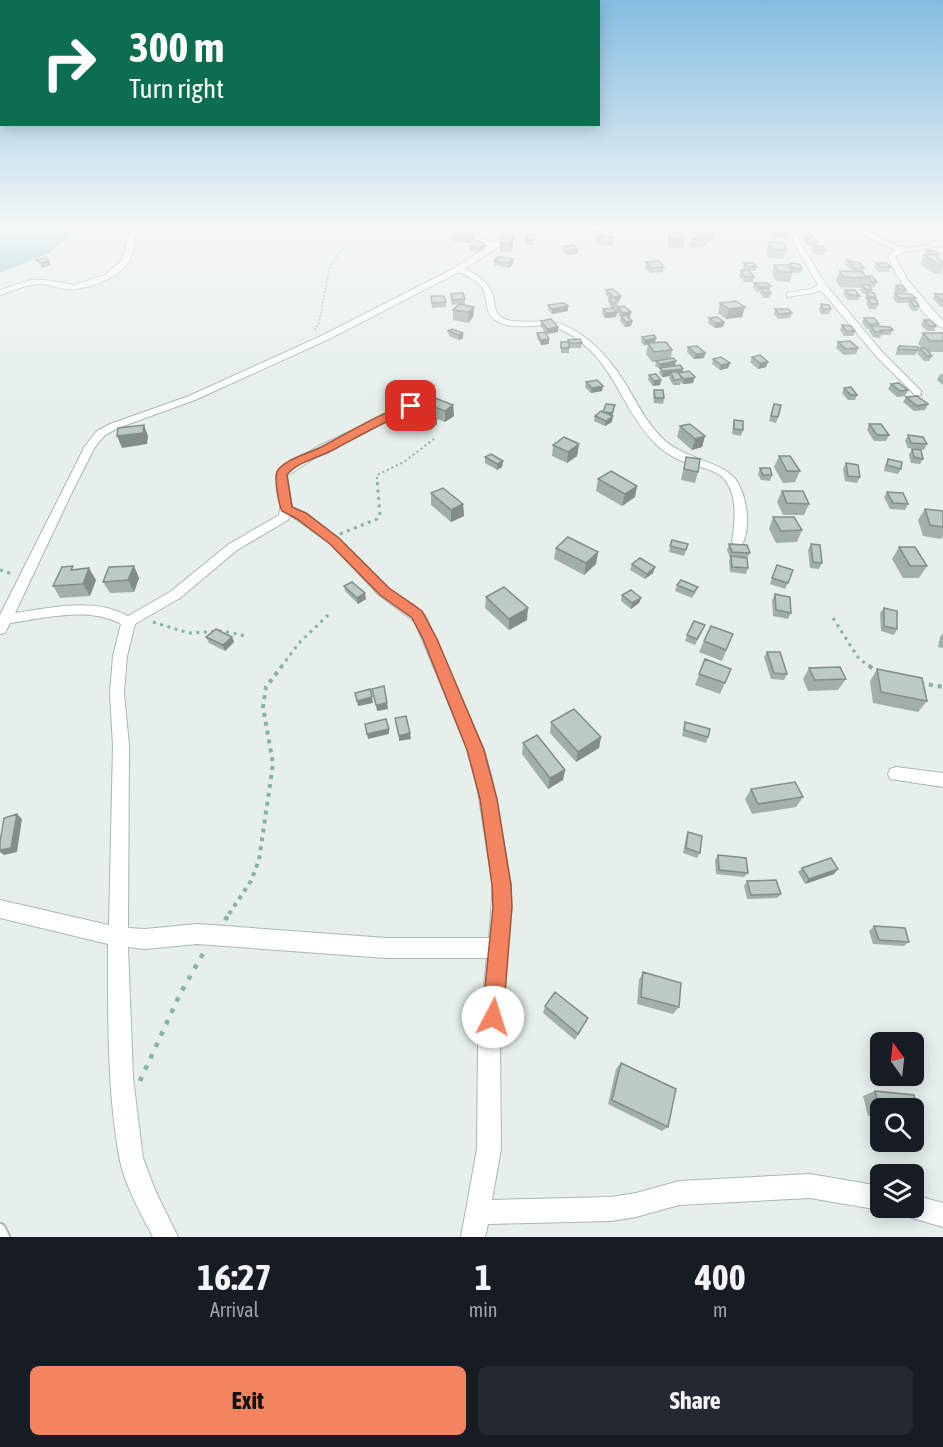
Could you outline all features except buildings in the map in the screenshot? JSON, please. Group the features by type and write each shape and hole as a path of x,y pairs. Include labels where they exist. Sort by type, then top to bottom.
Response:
{"street":[{"path":"0,293 29,283"},
{"path":"53,283 74,287 86,283"},
{"path":"2,624 84,456 101,434 114,426 192,398 324,338 432,283"},
{"path":"481,283 487,291 494,314 501,320 547,323 564,328 576,335 612,368 633,404 664,447 685,459 727,475 737,494 742,514 738,542"},
{"path":"821,283 879,354 918,393"},
{"path":"908,283 928,311 943,326"},
{"path":"790,295 813,291 822,286"},
{"path":"129,622 175,595 233,547 281,520 286,514 281,475 286,468 327,449 366,426 424,400"},
{"path":"286,508 302,516 330,537 384,592 417,615 430,639 476,750 484,779 502,885 488,1070 489,1149 473,1237"},
{"path":"2,624 94,611 113,614 129,622"},
{"path":"129,622 129,630 120,656 117,693 121,746 118,937 122,1078 131,1158 145,1196 166,1237"},
{"path":"896,774 943,780"},
{"path":"0,909 118,937 145,939 214,935 386,948 499,948"},
{"path":"478,1212 611,1209 636,1205 679,1193 810,1186 870,1196"},
{"path":"924,1210 943,1215"}],"lane":[{"path":"0,1229 4,1237"}],"path":[{"path":"313,333 319,322 327,283"},
{"path":"330,537 376,519 380,515 377,475 404,462 434,439"},
{"path":"139,1083 180,994 214,935 251,881 259,860 273,764 263,707 266,687 299,643 328,615"},
{"path":"833,618 859,659 880,674"},
{"path":"129,622 157,622 189,633 223,631 245,636"},
{"path":"911,682 943,687"}],"route":[{"path":"411,406 366,426 327,449 293,464 281,475 286,508 302,516 334,541 384,592 417,615 430,639 476,750 489,799 502,885 493,1017"}]}
